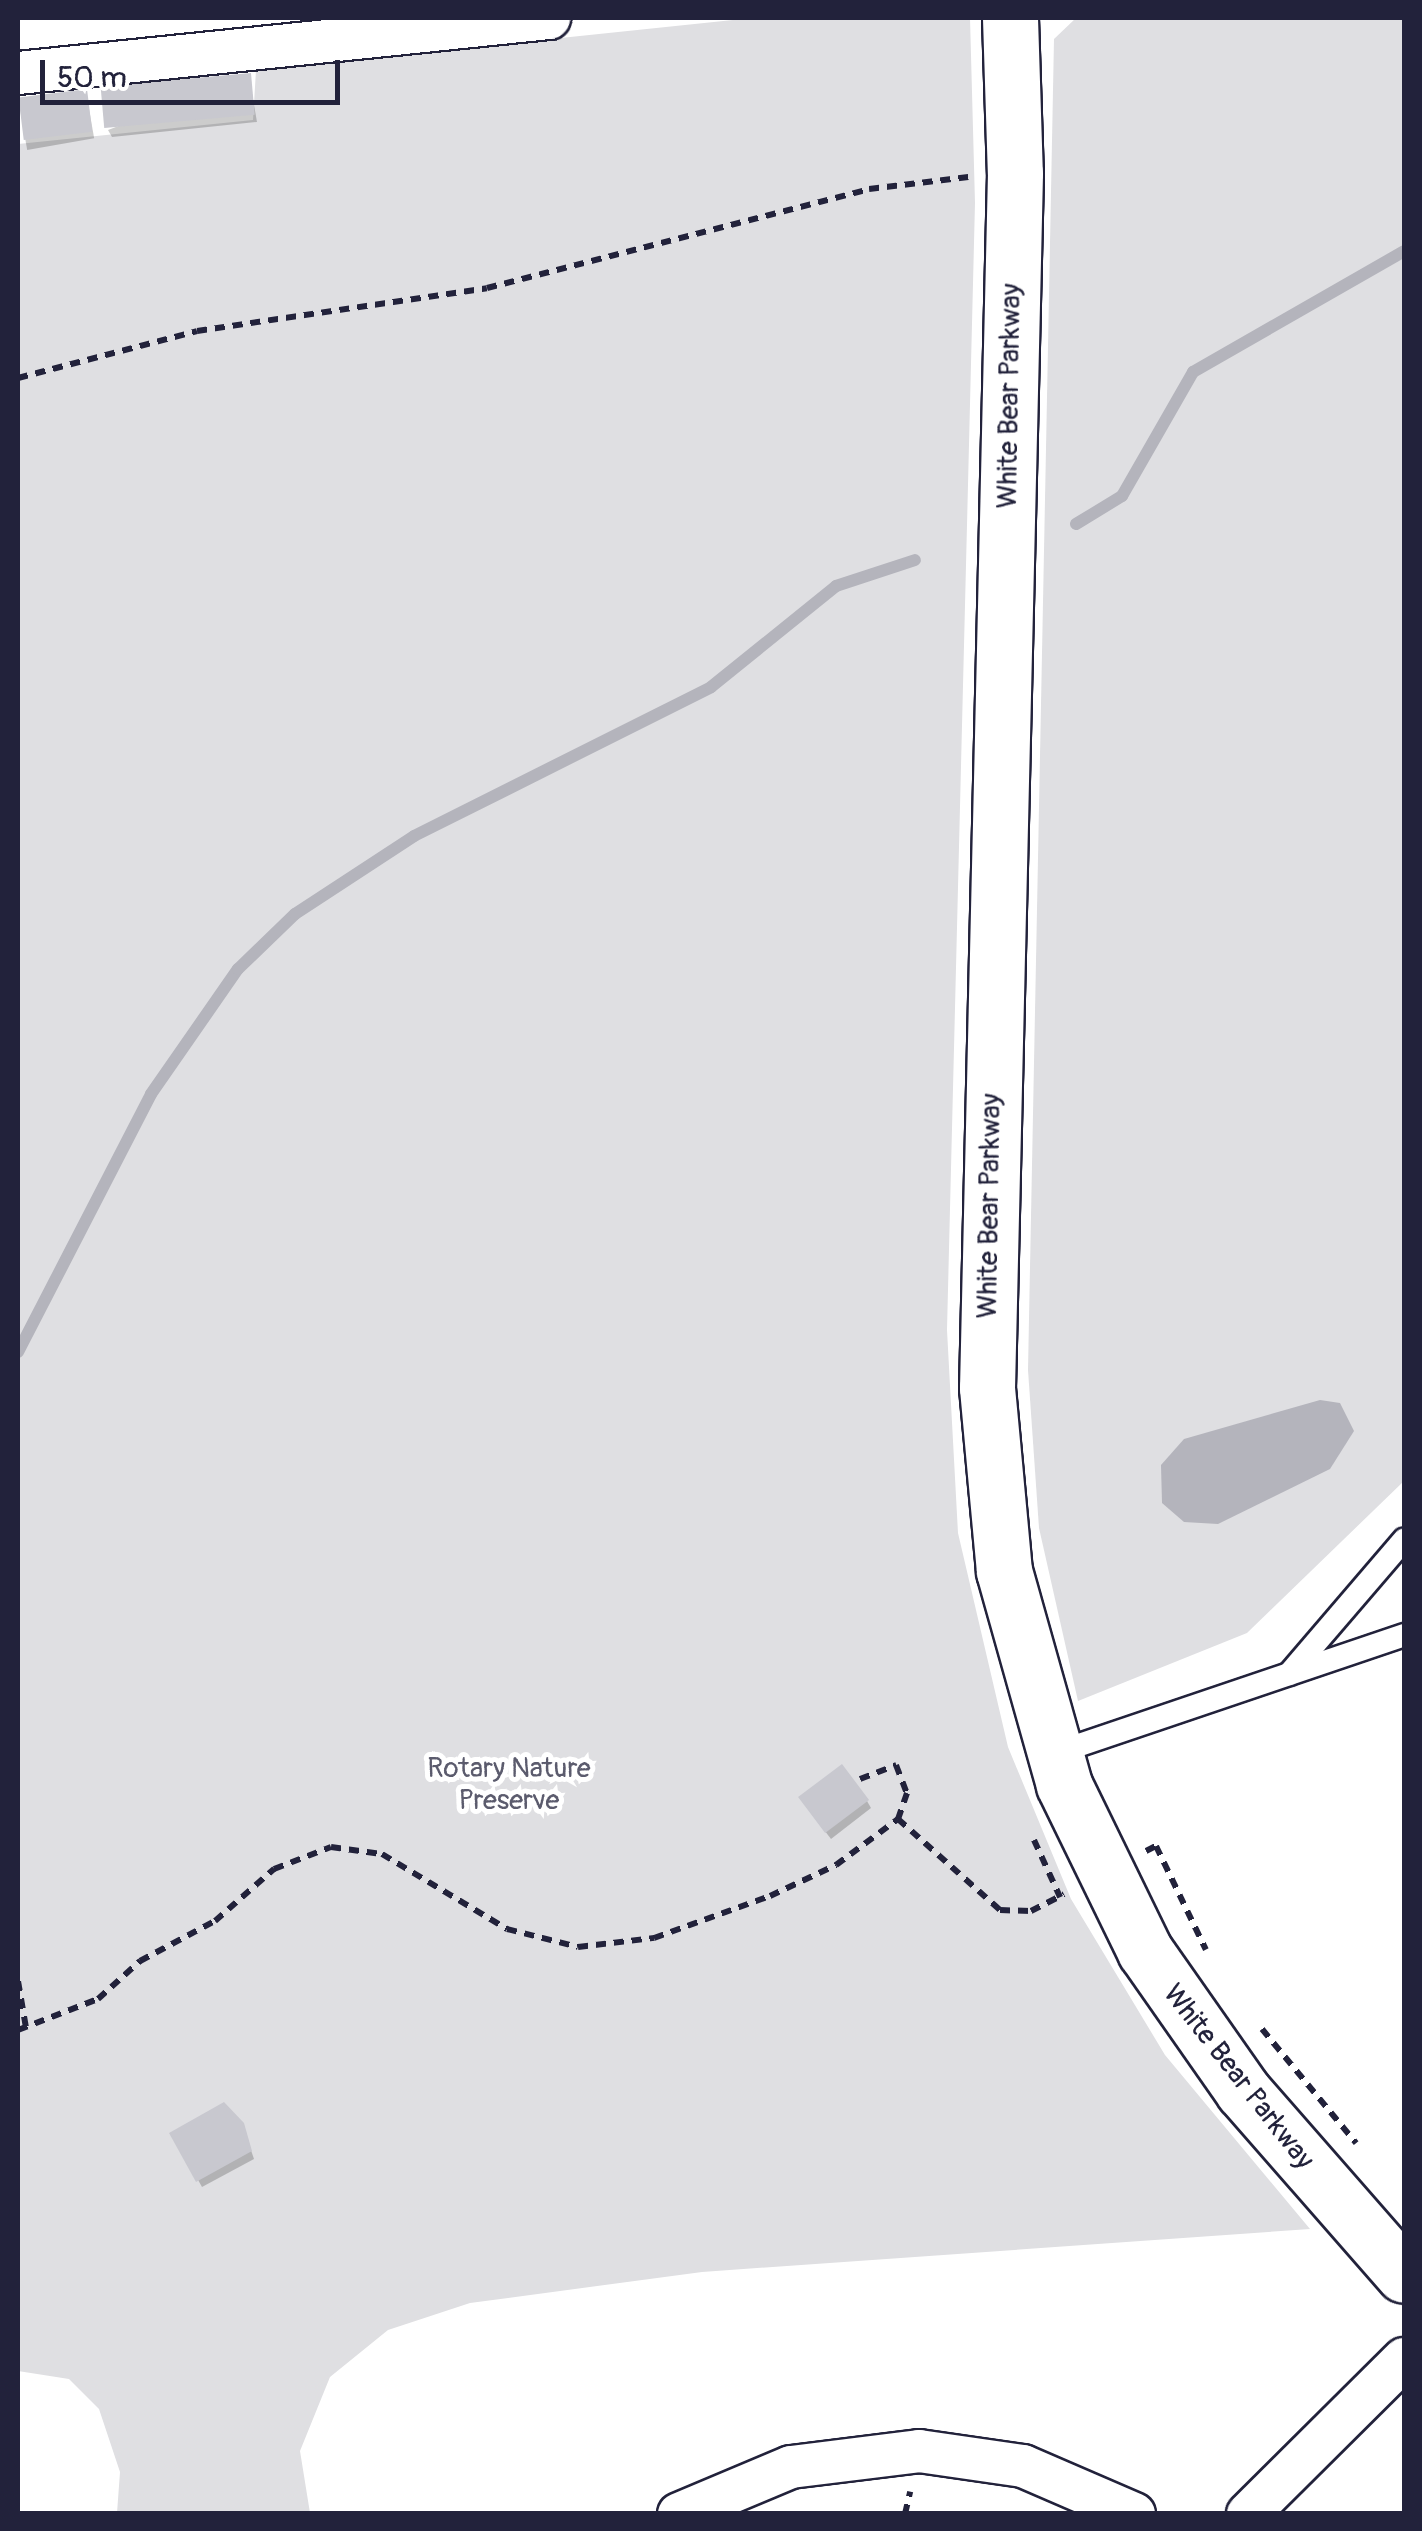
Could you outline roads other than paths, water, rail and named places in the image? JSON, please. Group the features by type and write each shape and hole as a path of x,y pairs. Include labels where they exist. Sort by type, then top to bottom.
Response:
{"street":[{"path":"18,73 549,18"},
{"name":"White Bear Parkway","path":"1010,18 1015,174 987,1388 1004,1571 1052,1754 1103,1873 1187,2018 1404,2275"},
{"path":"1248,2514 1404,2359"},
{"path":"679,2514 791,2467 897,2451 1023,2466 1134,2514"}],"lane":[{"path":"1289,1674 1404,1540"},
{"path":"1052,1754 1404,1634"}],"waterway":[{"path":"1076,524 1122,496 1193,372 1404,251"},
{"path":"18,1352 151,1094 238,969 295,914 414,836 711,687 836,586 915,560"}],"park label":[{"name":"Rotary Nature Preserve","path":"509,1785"}]}
